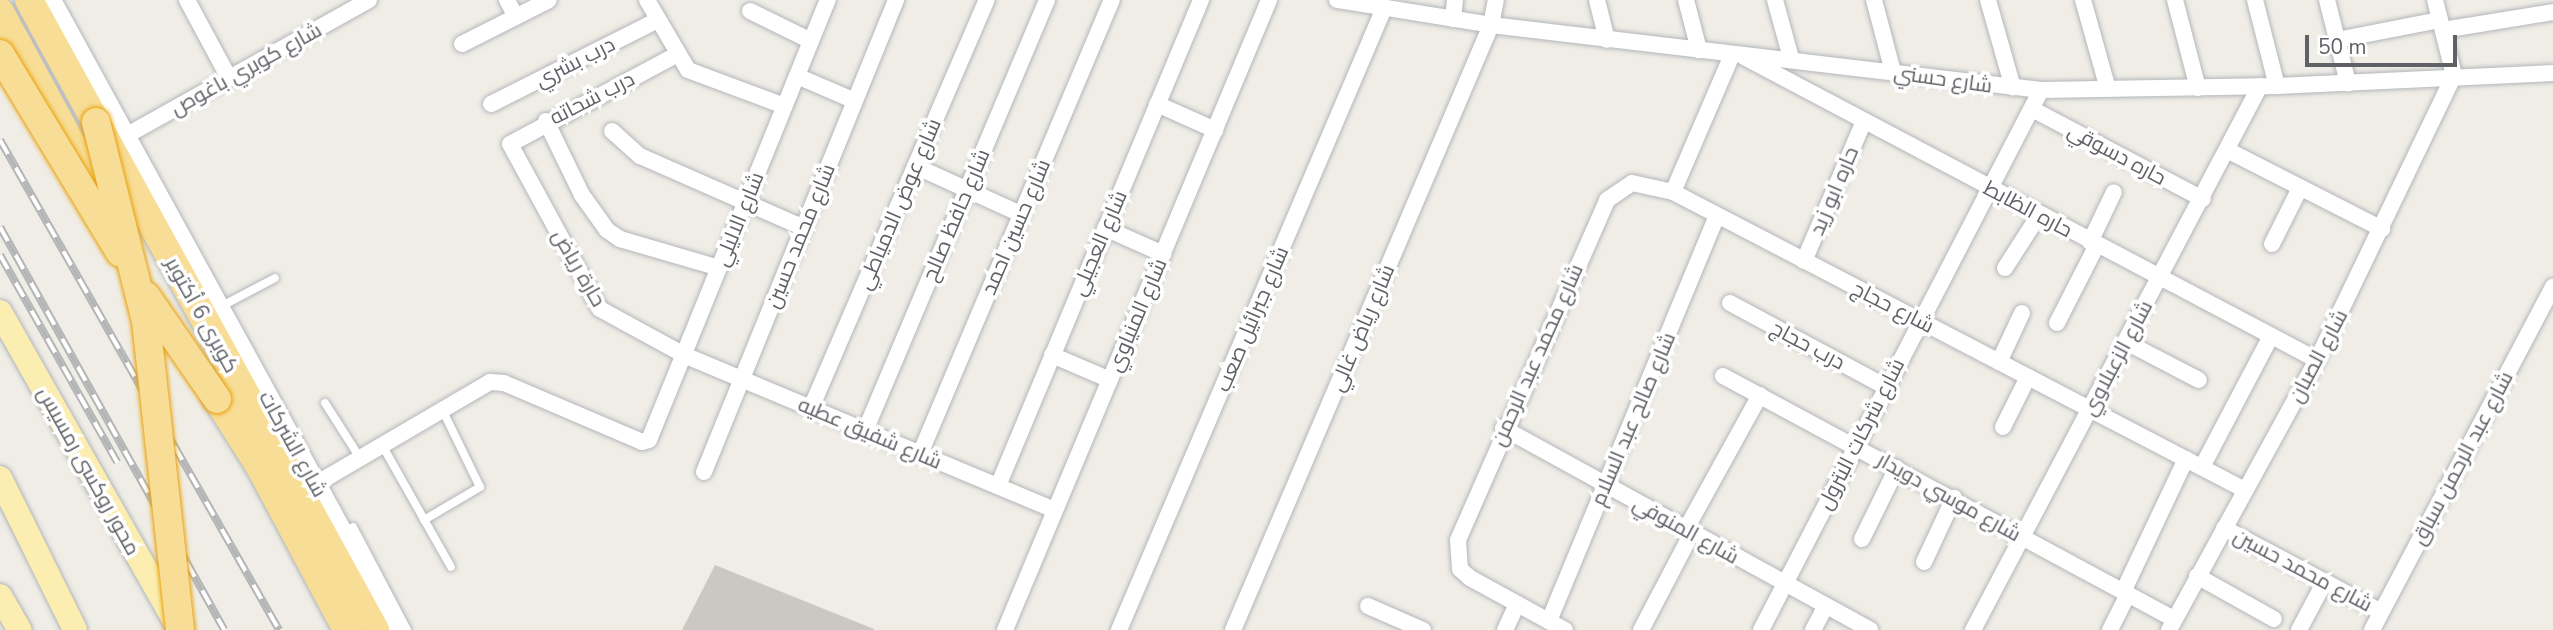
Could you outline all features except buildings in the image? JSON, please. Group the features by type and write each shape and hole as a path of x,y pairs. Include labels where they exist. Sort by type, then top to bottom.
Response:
{"highway":[{"name":"كوبرى 6 أكتوبر","path":"29,0 375,630"},
{"path":"0,12 121,244 146,321"},
{"name":"كوبرى 6 أكتوبر","path":"0,54 149,301 260,467 347,630"},
{"path":"96,122 146,321 179,630"}],"main road":[{"name":"شارع الشركات","path":"42,0 384,630"},
{"name":"شارع الشركات","path":"49,0 122,138 316,484 381,593 394,630"},
{"name":"محور روكسى رمسيس","path":"0,312 179,630"},
{"path":"0,478 75,630"},
{"path":"0,596 20,630"}],"street":[{"path":"187,0 229,78"},
{"name":"شارع كوبري باغوص","path":"122,138 229,78 351,4 369,0"},
{"path":"507,0 516,17"},
{"path":"462,44 549,0"},
{"path":"648,0 676,55 701,77 785,106"},
{"name":"شارع الاليلي","path":"442,409 496,382 642,442 651,438 828,0"},
{"name":"شارع محمد حسين","path":"704,472 896,0"},
{"name":"شارع عوض الدمياطي","path":"811,408 987,0"},
{"name":"شارع حافظ صالح","path":"865,431 1047,0"},
{"name":"شارع حسين احمد","path":"920,454 1112,0"},
{"name":"شارع العجيلي","path":"998,486 1201,0"},
{"name":"شارع المنياوي","path":"1004,630 1269,0"},
{"name":"شارع حسني","path":"1337,0 1490,25 1607,40 1736,55 1791,58 2042,90 2269,86 2454,75 2553,73"},
{"path":"1453,19 1455,0"},
{"name":"شارع رياض غالي","path":"1233,630 1490,25 1496,0"},
{"path":"1597,0 1607,40"},
{"path":"1686,0 1699,50"},
{"path":"1775,0 1791,58"},
{"path":"1874,0 1893,72"},
{"path":"1988,0 2013,88"},
{"path":"2083,0 2108,89"},
{"path":"2175,0 2198,88"},
{"path":"2255,0 2269,86"},
{"path":"2327,0 2348,83"},
{"path":"2435,0 2454,75"},
{"name":"شارع جبرائيل صعب","path":"1119,630 1384,8"},
{"path":"2337,40 2532,8 2553,12"},
{"path":"750,11 811,41"},
{"name":"درب بشري","path":"491,104 658,20"},
{"name":"درب شحاته","path":"510,144 546,121 676,55"},
{"path":"1673,192 1736,55"},
{"name":"حاره الظابط","path":"1736,55 2317,360"},
{"name":"شارع الصبان","path":"2171,625 2317,360 2454,75"},
{"path":"797,76 855,101"},
{"name":"شارع الزعبلاوي","path":"1973,630 2228,151 2269,86"},
{"name":"شارع شركات البترول","path":"1761,630 1885,387 2042,90"},
{"path":"1157,104 1215,130"},
{"name":"حاره دسوقي","path":"2032,109 2203,200"},
{"path":"546,121 582,195 607,230 620,239 719,268"},
{"name":"حاره ابو زيد","path":"1804,261 1864,121"},
{"path":"611,131 640,156 804,228"},
{"name":"حارة رياض","path":"510,144 600,309 684,355"},
{"path":"2228,151 2382,229"},
{"path":"915,166 1021,214"},
{"name":"شارع محمد عبد الرحمن","path":"1517,604 1470,578 1460,569 1458,540 1503,428 1607,200 1632,183 1673,192"},
{"path":"2272,244 2300,188"},
{"name":"شارع حجاج","path":"1673,192 2245,490"},
{"path":"2057,323 2094,244 2114,192"},
{"path":"2005,268 2039,215"},
{"name":"شارع صالح عبد السلام","path":"1549,621 1717,216"},
{"path":"1105,228 1163,254"},
{"name":"شارع عبد الرحمن سباق","path":"2372,630 2553,287"},
{"name":"درب حجاج","path":"1731,303 1885,387"},
{"path":"1999,362 2022,313"},
{"path":"2202,467 2272,336"},
{"path":"2126,342 2199,380"},
{"name":"شارع شفيق عطيه","path":"684,355 1055,510"},
{"path":"1052,355 1110,380"},
{"name":"شارع موسي دويدار","path":"1723,376 1954,498 2125,593 2171,625"},
{"path":"2003,427 2028,377"},
{"path":"1642,630 1689,531 1760,395"},
{"path":"316,484 442,409"},
{"name":"شارع المنوفي","path":"1503,428 1870,630"},
{"path":"2110,630 2186,459"},
{"path":"1862,539 1897,468"},
{"path":"1924,562 1954,498"},
{"name":"شارع محمد حسين","path":"2224,528 2381,612"},
{"path":"2197,576 2274,619"},
{"path":"2299,630 2325,581"},
{"path":"1504,630 1517,604 1565,630"},
{"path":"1368,606 1423,630"},
{"path":"1812,630 1825,607"}],"lane":[{"path":"218,309 275,278"},
{"path":"325,403 360,458"},
{"path":"424,520 480,487 442,409"},
{"path":"382,445 451,567"},
{"path":"353,527 381,593 407,630"}],"railway":[{"path":"0,140 279,630"},
{"path":"0,227 224,630"},
{"path":"0,255 117,462"}]}
